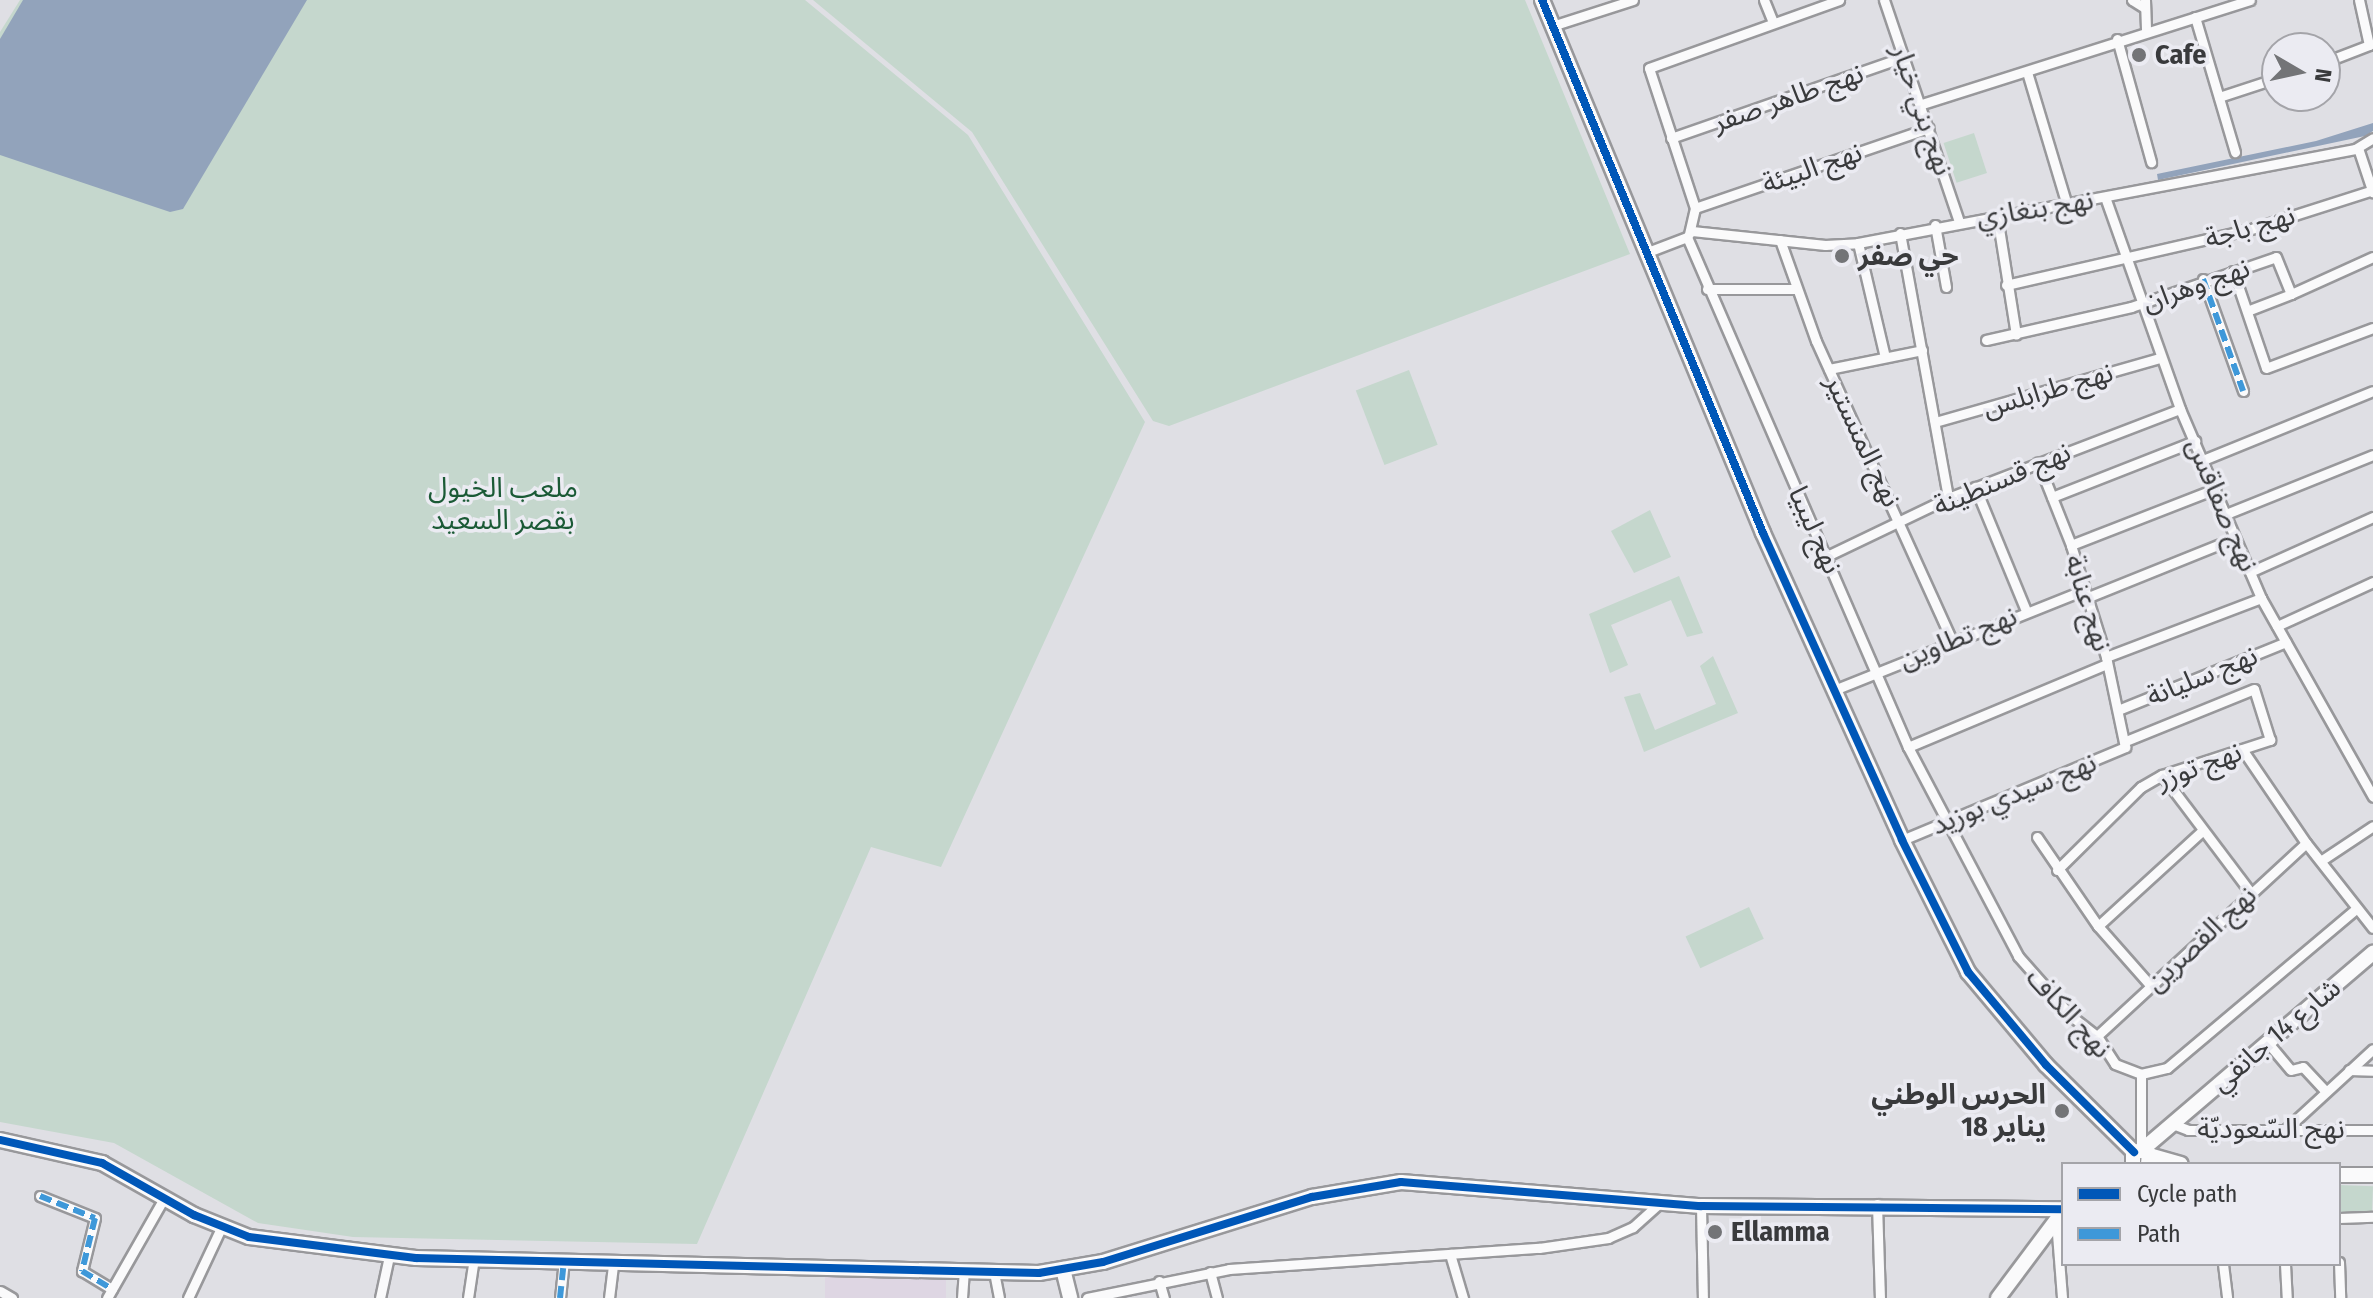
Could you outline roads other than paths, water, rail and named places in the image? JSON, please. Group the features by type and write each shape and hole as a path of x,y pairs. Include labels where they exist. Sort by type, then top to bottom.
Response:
{"street":[{"path":"1542,0 1645,253 1834,690 1902,840 1981,990 2046,1065 2139,1156 2170,1162"},
{"path":"1552,26 1633,0"},
{"path":"1764,0 1773,22"},
{"path":"1689,234 1695,208 1649,68 1839,0"},
{"name":"نهج بني خيار","path":"1884,0 1922,104 1959,221"},
{"path":"2132,0 2145,4 2146,29"},
{"path":"1922,104 2027,72 2146,29 2250,0"},
{"path":"2341,56 2369,45 2359,0"},
{"path":"2195,17 2235,152"},
{"path":"2117,39 2151,162"},
{"name":"نهج طاهر صفر","path":"1671,138 1904,57"},
{"path":"2027,72 2066,202"},
{"path":"2219,97 2261,83"},
{"name":"نهج البيئة","path":"1695,208 1929,128"},
{"name":"نهج بنغازي","path":"1645,253 1689,234 1858,243 1935,225 2105,197 2358,148 2373,138"},
{"path":"2358,148 2373,191"},
{"name":"نهج باجة","path":"2006,285 2125,260 2373,191"},
{"name":"نهج صفاقس","path":"2105,197 2160,358 2261,598 2373,797"},
{"path":"1997,216 2016,334"},
{"path":"1935,225 1946,287"},
{"path":"1900,233 1948,498"},
{"name":"نهج ليبيا","path":"1689,234 1707,289 1827,556 1908,747 1948,821"},
{"name":"نهج المنستير","path":"1780,240 1794,289 1951,639"},
{"path":"1858,243 1885,357"},
{"name":"نهج وهران","path":"1986,340 2140,301 2279,257 2291,294 2373,257"},
{"path":"2233,271 2266,368 2373,328"},
{"path":"2203,279 2243,391"},
{"path":"1707,289 1794,289"},
{"path":"2247,311 2291,294"},
{"path":"1829,369 1922,350"},
{"name":"نهج طرابلس","path":"1935,422 2160,358"},
{"path":"2203,460 2373,391"},
{"name":"نهج قسنطينة","path":"1827,556 1948,498 2180,409"},
{"path":"2052,497 2195,441"},
{"path":"2226,514 2373,455"},
{"name":"نهج عنابة","path":"2038,462 2071,545 2106,661 2126,744"},
{"path":"1975,487 2026,611"},
{"path":"2071,545 2215,489"},
{"path":"2250,572 2373,517"},
{"name":"نهج تطاوين","path":"1834,690 1951,639 2026,611 2085,594 2235,538"},
{"path":"2277,626 2373,582"},
{"path":"1908,747 2261,598"},
{"name":"نهج سليانة","path":"2118,710 2286,642"},
{"name":"نهج سيدي بوزيد","path":"1902,840 2254,689"},
{"name":"نهج توزر","path":"2057,870 2141,787 2162,775 2270,742 2254,689"},
{"path":"2242,749 2306,843 2373,928"},
{"path":"2162,775 2251,893"},
{"name":"نهج الكاف","path":"1948,821 2018,956 2071,1016 2097,1036 2115,1064 2141,1074 2160,1071 2180,1058 2357,908"},
{"path":"2322,860 2373,826"},
{"path":"2098,926 2202,831"},
{"path":"2037,837 2098,926 2150,985"},
{"name":"نهج القصرين","path":"2097,1036 2306,843"},
{"name":"شارع 14 جانفي","path":"2139,1156 2174,1122 2373,953"},
{"path":"2268,1043 2291,1070 2303,1067 2325,1091"},
{"path":"2286,1129 2373,1049"},
{"path":"2349,1070 2373,1071"},
{"path":"2139,1156 2141,1074"},
{"name":"نهج السّعوديّة","path":"2174,1122 2188,1130 2373,1130"},
{"path":"0,1140 91,1158 221,1228 280,1243 389,1256 994,1272 1063,1269 1103,1262 1312,1197 1401,1182 1701,1206 1877,1204 2060,1220"},
{"path":"2341,1175 2373,1175"},
{"path":"40,1196 95,1218 82,1271 110,1294 164,1198"},
{"path":"1087,1298 1210,1272 1450,1254 1608,1238 1633,1227 1660,1202"},
{"path":"1877,1204 1880,1298"},
{"path":"1701,1206 1703,1298"},
{"path":"2341,1218 2373,1217"},
{"path":"1986,1298 1998,1298 2060,1220"},
{"path":"2060,1220 2061,1259"},
{"path":"188,1298 221,1228"},
{"path":"1450,1254 1463,1298"},
{"path":"380,1298 389,1256"},
{"path":"468,1298 474,1258"},
{"path":"560,1298 564,1260"},
{"path":"609,1298 613,1263"},
{"path":"2061,1266 2062,1298"},
{"path":"2223,1266 2227,1298"},
{"path":"2285,1266 2287,1298"},
{"path":"2339,1266 2340,1298"},
{"path":"1063,1269 1070,1298"},
{"path":"962,1298 964,1271"},
{"path":"994,1272 999,1298"},
{"path":"1210,1272 1217,1298"},
{"path":"1159,1281 1164,1298"},
{"path":"0,1291 12,1298"}],"water":[{"path":"23,0 307,0 183,209 170,212 0,155 0,39"},
{"path":"2373,123 2373,131 2365,136 2158,180 2157,174 2316,141"}],"place":[{"name":"Cafe","path":"2139,55"},
{"name":"حي صفر","path":"1842,256"},
{"name":"الحرس الوطني 18 يناير","path":"2062,1111"},
{"name":"Ellamma","path":"1715,1232"}],"park label":[{"name":"ملعب الخيول بقصر السعيد","path":"503,504"}]}
